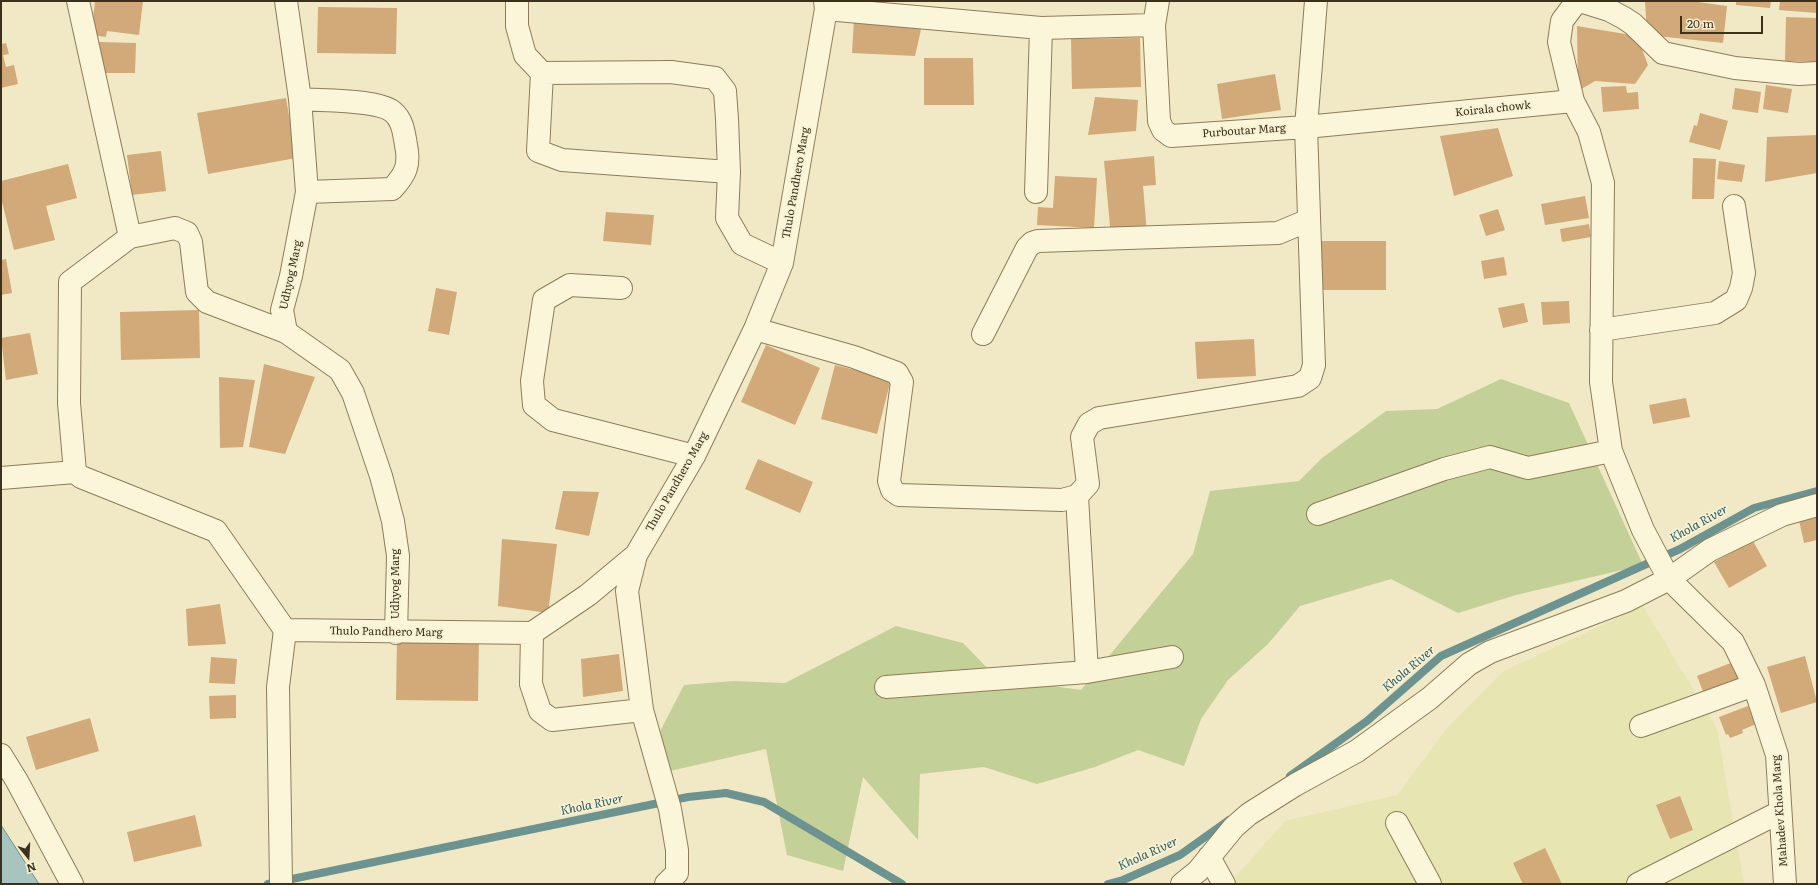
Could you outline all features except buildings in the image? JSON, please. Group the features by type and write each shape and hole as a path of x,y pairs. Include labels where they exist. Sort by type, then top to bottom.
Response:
{"street":[{"path":"78,1 130,237"},
{"name":"Udhyog Marg","path":"286,1 300,99 307,192 291,276 282,310 286,332 340,370 353,393 381,476 393,521 398,556 396,632"},
{"path":"517,1 517,26 526,56 542,73 538,151 562,160 729,172"},
{"path":"826,5 1041,28 1154,26 1158,1"},
{"path":"754,329 854,357 897,373 902,382 889,481 892,490 899,495 1062,500 1077,496 1088,484 1082,436 1089,424 1099,418 1298,386 1310,378 1314,365 1306,127 1316,1"},
{"path":"1573,101 1559,42 1562,21 1578,1 1609,10 1624,18 1633,24 1663,53 1735,68 1799,74 1817,73"},
{"name":"Thulo Pandhero Marg","path":"285,630 532,633 588,595 636,555 694,456 754,329 782,263 826,5"},
{"name":"Purboutar Marg","path":"1154,26 1159,121 1163,130 1171,136 1306,127"},
{"path":"1036,192 1041,28"},
{"path":"542,73 671,72 715,78 724,91 729,172 727,218 742,244 782,263"},
{"path":"300,99 374,104 393,112 403,126 409,160 403,177 392,188 307,192"},
{"name":"Koirala chowk","path":"1306,127 1573,101"},
{"name":"Mahadev Khola Marg","path":"1573,101 1588,132 1603,183 1601,382 1611,451 1643,530 1665,572 1733,642 1754,685 1777,755 1785,884"},
{"path":"1601,330 1715,313 1736,300 1741,288 1744,273 1734,206"},
{"path":"983,334 1026,248 1032,243 1038,241 1278,232 1309,220"},
{"path":"75,472 69,403 70,282 130,237 175,228 187,232 191,242 197,292 207,302 286,332"},
{"path":"621,288 570,285 544,300 532,381 534,405 553,420 694,456"},
{"path":"1318,514 1444,469 1490,457 1528,468 1611,451"},
{"path":"1,478 75,472 81,477 216,531 285,630 278,687 281,884"},
{"path":"1077,496 1087,672"},
{"path":"1182,884 1198,871 1234,827 1250,814 1295,785 1357,751 1430,698 1469,664 1490,652 1626,602 1665,572 1782,514 1817,505"},
{"path":"636,555 626,591 642,710 667,800 676,850 677,873 666,884"},
{"path":"532,633 531,684 540,711 552,720 642,710"},
{"path":"886,687 1087,672 1172,656"},
{"path":"1641,726 1754,685"},
{"path":"1,755 17,781 72,884"},
{"path":"1638,884 1780,812"},
{"path":"1397,823 1430,884"},
{"path":"1209,857 1224,884"}],"shaded area":[{"path":"1643,606 1717,729 1744,884 1229,884 1285,821 1397,795 1448,727 1502,672"}],"green space":[{"path":"1501,379 1569,403 1643,565 1516,595 1458,613 1391,579 1300,606 1268,644 1228,680 1201,719 1184,766 1138,750 1095,767 1037,784 984,767 920,774 918,840 863,777 843,871 787,855 766,749 670,771 654,743 684,685 733,681 785,683 896,626 963,643 997,678 1081,690 1193,554 1210,491 1299,481 1322,458 1386,411 1437,409"}],"water":[{"path":"1,825 39,884 1,884"}],"waterway":[{"name":"Khola River","path":"1290,776 1367,721 1441,656 1680,549 1754,508 1817,491"},
{"name":"Khola River","path":"268,884 688,797 726,793 764,802 902,884"},
{"name":"Khola River","path":"1108,884 1123,880 1180,855 1229,820"}]}
